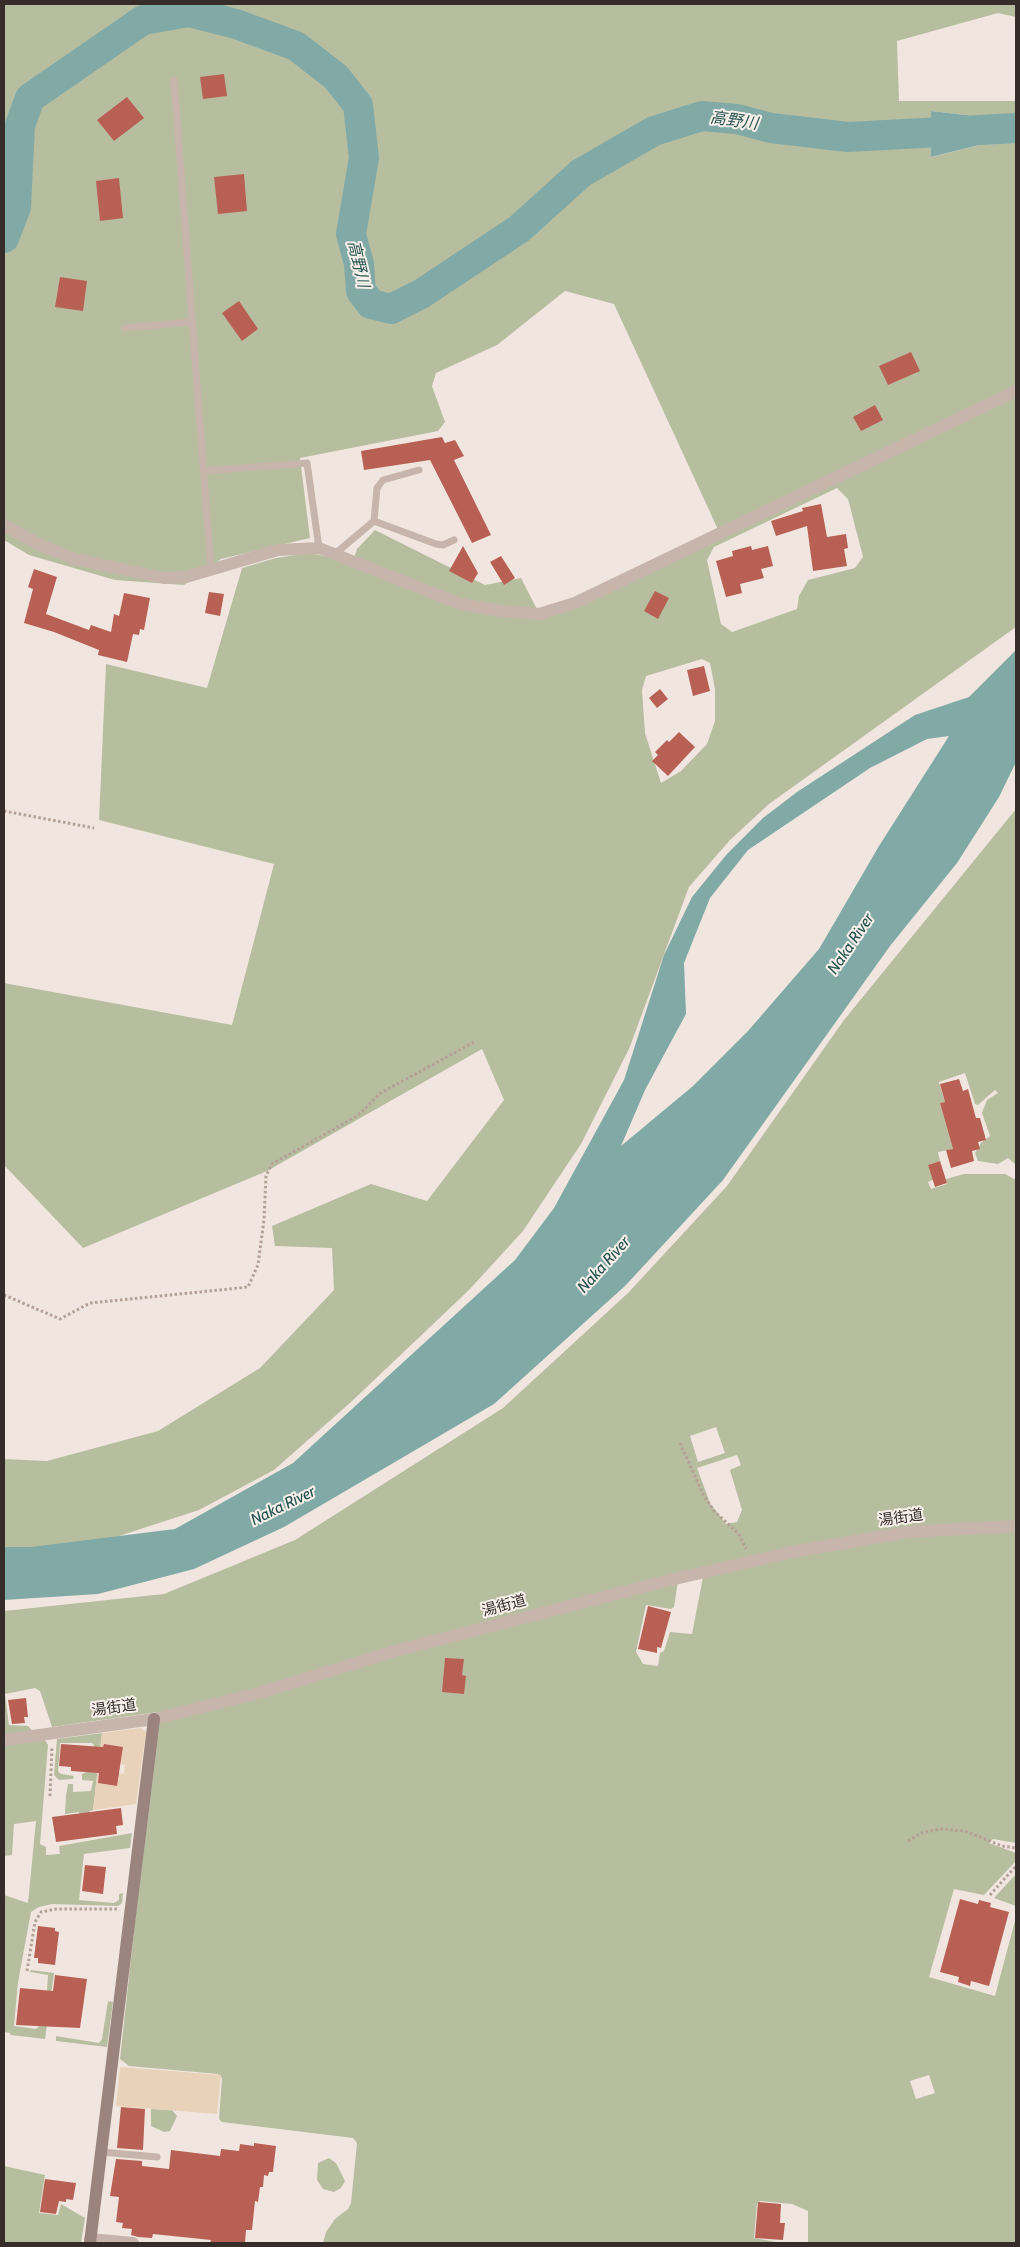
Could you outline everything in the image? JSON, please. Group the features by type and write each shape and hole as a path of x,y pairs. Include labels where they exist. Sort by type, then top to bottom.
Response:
{"street":[{"path":"4,525 42,546 75,559 124,571 164,578 186,576 211,570 278,550 319,548 336,553 460,604 501,611 539,614 575,603 1016,391"},
{"name":"湯街道","path":"4,1740 154,1719 259,1693 415,1646 666,1581 749,1562 908,1532 1016,1526"},
{"path":"133,2243 90,2241 154,1719"}],"lane":[{"path":"174,80 211,570"},
{"path":"124,328 192,322"},
{"path":"203,471 307,463 319,548"},
{"path":"336,553 374,521 377,488 383,480 419,470"},
{"path":"374,521 436,544 443,545 454,540"},
{"path":"101,2152 157,2157"}],"path":[{"path":"4,811 94,828"},
{"path":"4,1295 60,1319 90,1303 248,1287 258,1265 266,1176 272,1164 357,1116 379,1094 474,1042"},
{"path":"680,1443 704,1496 714,1511 738,1533 745,1546 749,1562"},
{"path":"50,1796 53,1734"},
{"path":"908,1841 921,1832 940,1829 965,1831 1002,1846 1016,1848"},
{"path":"990,1895 1016,1866"},
{"path":"27,1971 35,1922 41,1912 56,1909 130,1910"}],"green space":[{"path":"4,4 1016,4 1016,17 998,13 897,41 899,101 1016,101 1016,114 974,116 931,111 932,157 979,145 1016,143 1016,627 769,804 730,840 689,887 629,1049 581,1144 523,1231 469,1290 351,1402 274,1470 199,1510 82,1548 4,1562 4,1459 47,1461 158,1431 260,1368 334,1290 332,1248 275,1246 272,1226 371,1184 427,1201 504,1100 482,1049 267,1171 83,1248 4,1165 4,983 232,1025 274,864 99,820 106,664 207,688 242,568 276,558 310,553 338,559 352,565 357,549 375,530 485,585 521,578 541,617 721,536 614,304 565,291 497,345 436,373 432,386 445,422 438,431 300,458 310,538 221,559 184,585 115,580 29,555 4,540","holes":["837,488 848,499 863,557 855,568 808,580 799,596 797,609 732,632 721,624 707,560 714,547","702,659 710,663 715,689 715,721 707,744 681,771 661,783 645,733 642,690 646,676"]},
{"path":"1016,809 1016,1165 1008,1158 998,1164 978,1161 975,1153 981,1143 990,1136 982,1113 987,1100 998,1093 995,1090 978,1105 975,1104 965,1073 939,1082 945,1102 940,1103 953,1149 938,1152 940,1161 928,1165 933,1180 928,1182 931,1189 947,1184 946,1179 964,1174 1005,1174 1016,1180 1016,1843 993,1839 989,1843 1016,1853 1016,1861 984,1895 954,1889 929,1977 995,1996 1016,1917 1016,2243 808,2243 808,2211 792,2204 760,2201 757,2204 754,2238 782,2243 323,2243 326,2232 335,2219 348,2209 351,2203 357,2143 353,2138 222,2122 219,2119 222,2078 218,2074 129,2066 120,2059 158,1712 52,1727 40,1691 35,1688 5,1694 9,1725 28,1726 33,1731 4,1735 4,1611 164,1594 295,1540 503,1408 628,1293 727,1186 844,1020","holes":["716,1427 725,1453 698,1462 690,1436","737,1455 741,1465 730,1470 742,1510 737,1522 726,1524 710,1503 697,1468","679,1575 703,1577 692,1634 670,1632 664,1651 660,1653 658,1666 643,1664 636,1652 646,1605 671,1609 674,1607","929,2075 935,2093 916,2099 910,2081"]},
{"path":"102,1733 90,1821 80,1816 79,1812 65,1814 68,1784 73,1784 73,1792 91,1791 93,1781 82,1780 82,1774 91,1770 94,1745 92,1743 60,1743 58,1771 61,1774 74,1776 73,1779 59,1780 54,1775 57,1739"},
{"path":"45,1740 48,1745 40,1844 46,1847 46,1855 60,1854 59,1846 132,1833 130,1848 84,1854 79,1900 114,1903 119,1900 119,1894 123,1893 122,1903 118,1906 52,1904 39,1907 31,1912 18,1982 14,2026 36,2029 45,2020 48,1975 30,1972 31,1970 54,1973 45,2039 11,2035 4,2032 4,1895 28,1903 36,1821 14,1824 12,1855 4,1856 4,1745"},
{"path":"1016,1874 1016,1906 994,1898"},
{"path":"108,2001 113,2002 107,2047 56,2041 56,2036 99,2043 102,2039"},
{"path":"151,2109 172,2110 177,2116 170,2131 164,2132 151,2126"},
{"path":"329,2158 336,2163 345,2181 341,2188 334,2192 323,2189 317,2180 318,2163"},
{"path":"4,2166 45,2175 39,2213 58,2215 61,2204 85,2218 81,2243 4,2242"}],"sand":[{"path":"141,1728 146,1732 136,1804 93,1810 102,1733","holes":["104,1744 123,1747 121,1764 125,1765 124,1774 119,1773 116,1786 98,1783"]},
{"path":"120,2067 221,2075 217,2114 116,2106"}],"water":[{"path":"931,111 974,116 1016,114 1016,143 979,145 931,157"},
{"name":"Naka River","path":"1016,650 1016,762 999,797 957,863 890,946 723,1180 625,1286 494,1404 284,1527 194,1569 98,1594 4,1600 4,1547 31,1547 175,1529 293,1463 515,1260 554,1208 624,1080 664,955 692,897 727,854 763,818 797,792 915,715 969,697","holes":["949,736 879,846 819,949 748,1031 693,1086 621,1146 645,1090 686,1014 684,963 710,898 748,850 870,768 927,739"]}],"building":[{"path":"224,74 227,96 203,99 200,77"},
{"path":"127,97 144,118 114,141 97,120"},
{"path":"244,174 247,211 218,214 214,177"},
{"path":"119,178 123,218 100,221 96,181"},
{"path":"60,277 87,281 83,311 55,307"},
{"path":"239,301 258,329 242,341 222,313"},
{"path":"911,352 920,371 888,385 879,366"},
{"path":"875,405 883,420 861,431 853,417"},
{"path":"442,437 445,443 455,440 464,456 454,460 491,535 472,543 430,460 364,470 361,451"},
{"path":"821,504 827,537 846,534 848,548 844,549 847,566 813,571 807,526 776,536 771,521 803,511 802,508"},
{"path":"463,546 478,573 472,583 449,571"},
{"path":"751,546 752,550 768,546 773,566 761,569 764,578 740,584 742,593 726,597 716,561 733,556 732,551"},
{"path":"501,556 515,578 504,585 490,562"},
{"path":"34,569 57,577 46,614 89,630 91,625 111,632 114,614 119,616 124,593 150,598 144,630 140,629 139,635 133,634 127,662 98,655 99,650 54,632 24,623 33,589 28,587"},
{"path":"655,591 669,598 658,619 644,611"},
{"path":"209,592 224,594 220,616 205,613"},
{"path":"704,666 710,691 693,696 687,670"},
{"path":"660,689 668,699 657,708 649,698"},
{"path":"679,732 695,747 668,776 652,761 658,755 655,752 667,740 669,742"},
{"path":"959,1079 963,1091 968,1089 976,1118 980,1118 986,1140 978,1142 980,1149 972,1151 974,1161 951,1168 946,1150 953,1149 940,1103 945,1102 940,1084"},
{"path":"940,1161 947,1183 935,1187 928,1165"},
{"path":"648,1606 671,1612 661,1648 657,1647 657,1653 638,1649"},
{"path":"445,1658 464,1659 462,1675 466,1676 464,1694 442,1692"},
{"path":"26,1698 28,1717 24,1717 25,1723 12,1724 8,1700"},
{"path":"61,1744 103,1747 104,1744 123,1747 117,1786 98,1783 99,1773 71,1771 71,1767 59,1766"},
{"path":"121,1808 123,1825 116,1826 117,1834 56,1842 52,1817"},
{"path":"85,1865 106,1867 103,1894 82,1891"},
{"path":"960,1899 978,1904 979,1900 991,1903 990,1907 1009,1912 989,1986 971,1981 970,1986 958,1982 959,1977 940,1972"},
{"path":"38,1926 55,1928 55,1931 59,1932 55,1965 38,1963 38,1958 34,1958"},
{"path":"55,1975 87,1979 80,2028 16,2025 20,1988 53,1991"},
{"path":"121,2107 145,2109 143,2150 117,2148"},
{"path":"254,2143 276,2146 273,2172 269,2172 268,2176 264,2175 263,2187 260,2187 258,2202 255,2201 252,2230 246,2230 245,2243 210,2243 211,2240 153,2234 152,2238 138,2237 131,2235 132,2229 122,2228 123,2223 116,2222 119,2197 110,2196 116,2159 142,2161 142,2166 169,2169 171,2150 220,2156 221,2149 239,2151 240,2144 254,2146"},
{"path":"45,2179 76,2183 73,2200 59,2201 56,2214 40,2212"},
{"path":"758,2202 781,2204 780,2223 785,2223 783,2240 755,2238"}],"waterway":[{"name":"高野川","path":"4,238 16,207 20,125 30,98 143,20 189,12 236,24 296,46 336,77 358,105 364,158 351,234 359,264 361,291 371,304 391,309 421,294 519,229 581,173 654,131 702,116 737,119 771,128 848,137 1016,128"}]}
